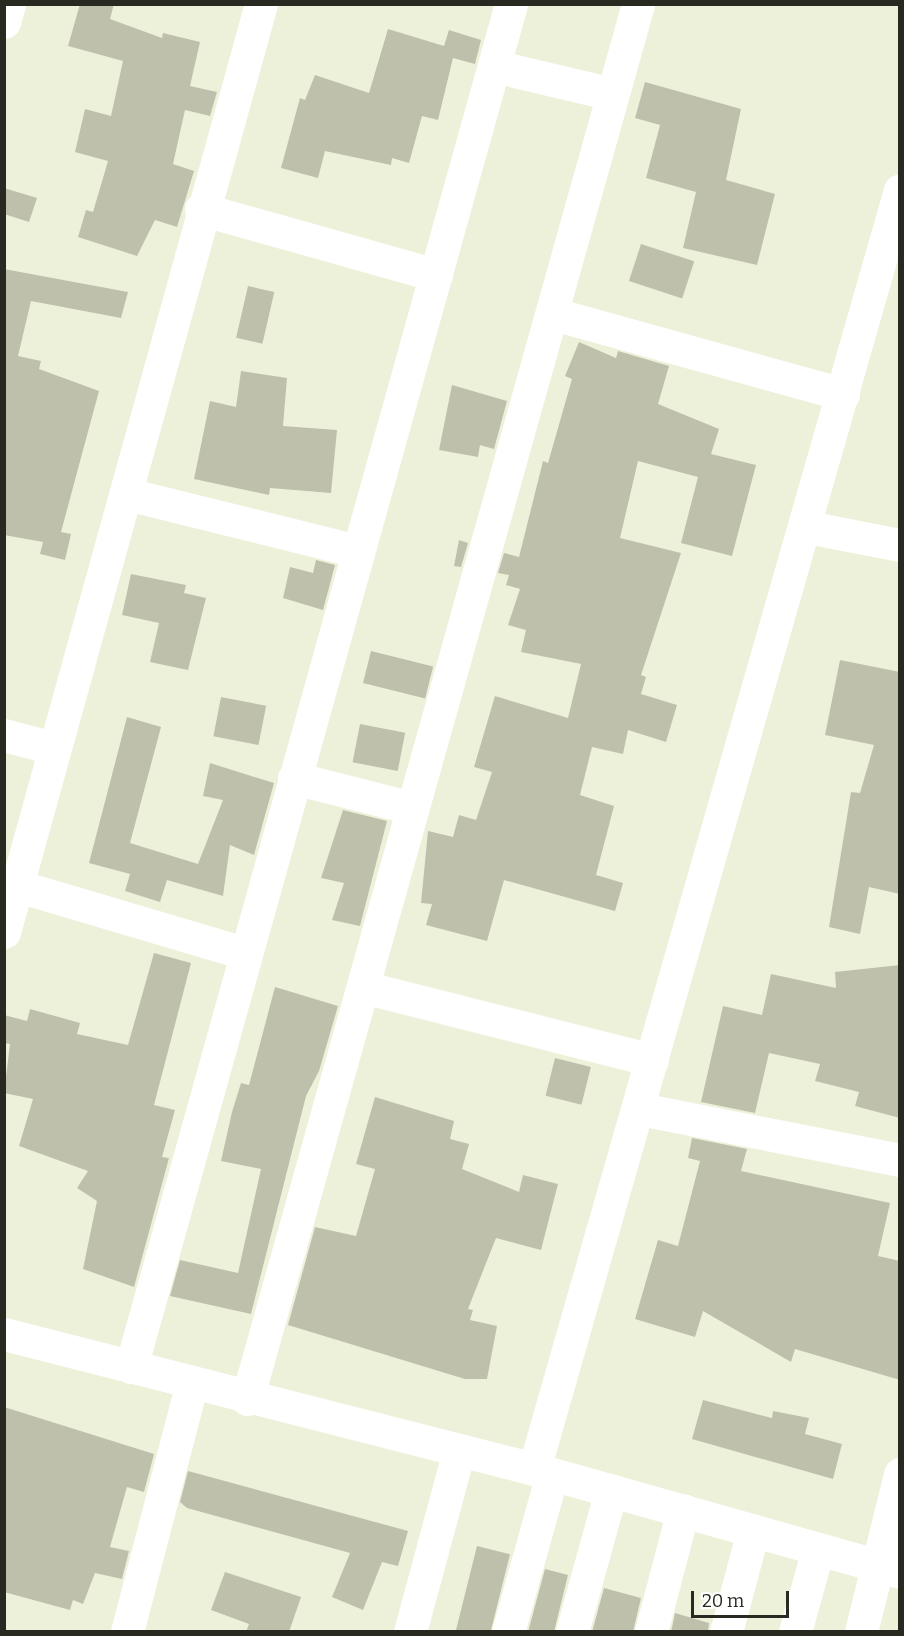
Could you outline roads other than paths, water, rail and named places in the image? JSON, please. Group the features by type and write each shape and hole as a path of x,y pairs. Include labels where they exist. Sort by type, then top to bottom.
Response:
{"street":[{"path":"4,22 9,4"},
{"path":"4,932 53,748 127,494 201,209 261,4"},
{"path":"131,1367 244,953 511,4"},
{"path":"247,1400 363,987 409,807 554,314 638,4"},
{"path":"494,66 612,94"},
{"path":"508,1632 543,1471 652,1060 807,527 900,190"},
{"path":"201,209 436,275"},
{"path":"554,314 843,394"},
{"path":"127,494 358,551"},
{"path":"807,527 900,545"},
{"path":"4,735 53,748"},
{"path":"294,778 409,807"},
{"path":"18,886 244,953"},
{"path":"363,987 652,1060"},
{"path":"640,1109 900,1160"},
{"path":"4,1334 192,1383 247,1400 543,1471 890,1569"},
{"path":"127,1632 192,1383"},
{"path":"410,1632 459,1451"},
{"path":"861,1632 890,1569 900,1474"},
{"path":"572,1632 611,1490"},
{"path":"651,1632 683,1510"},
{"path":"726,1632 753,1531"},
{"path":"795,1632 818,1550"}]}
